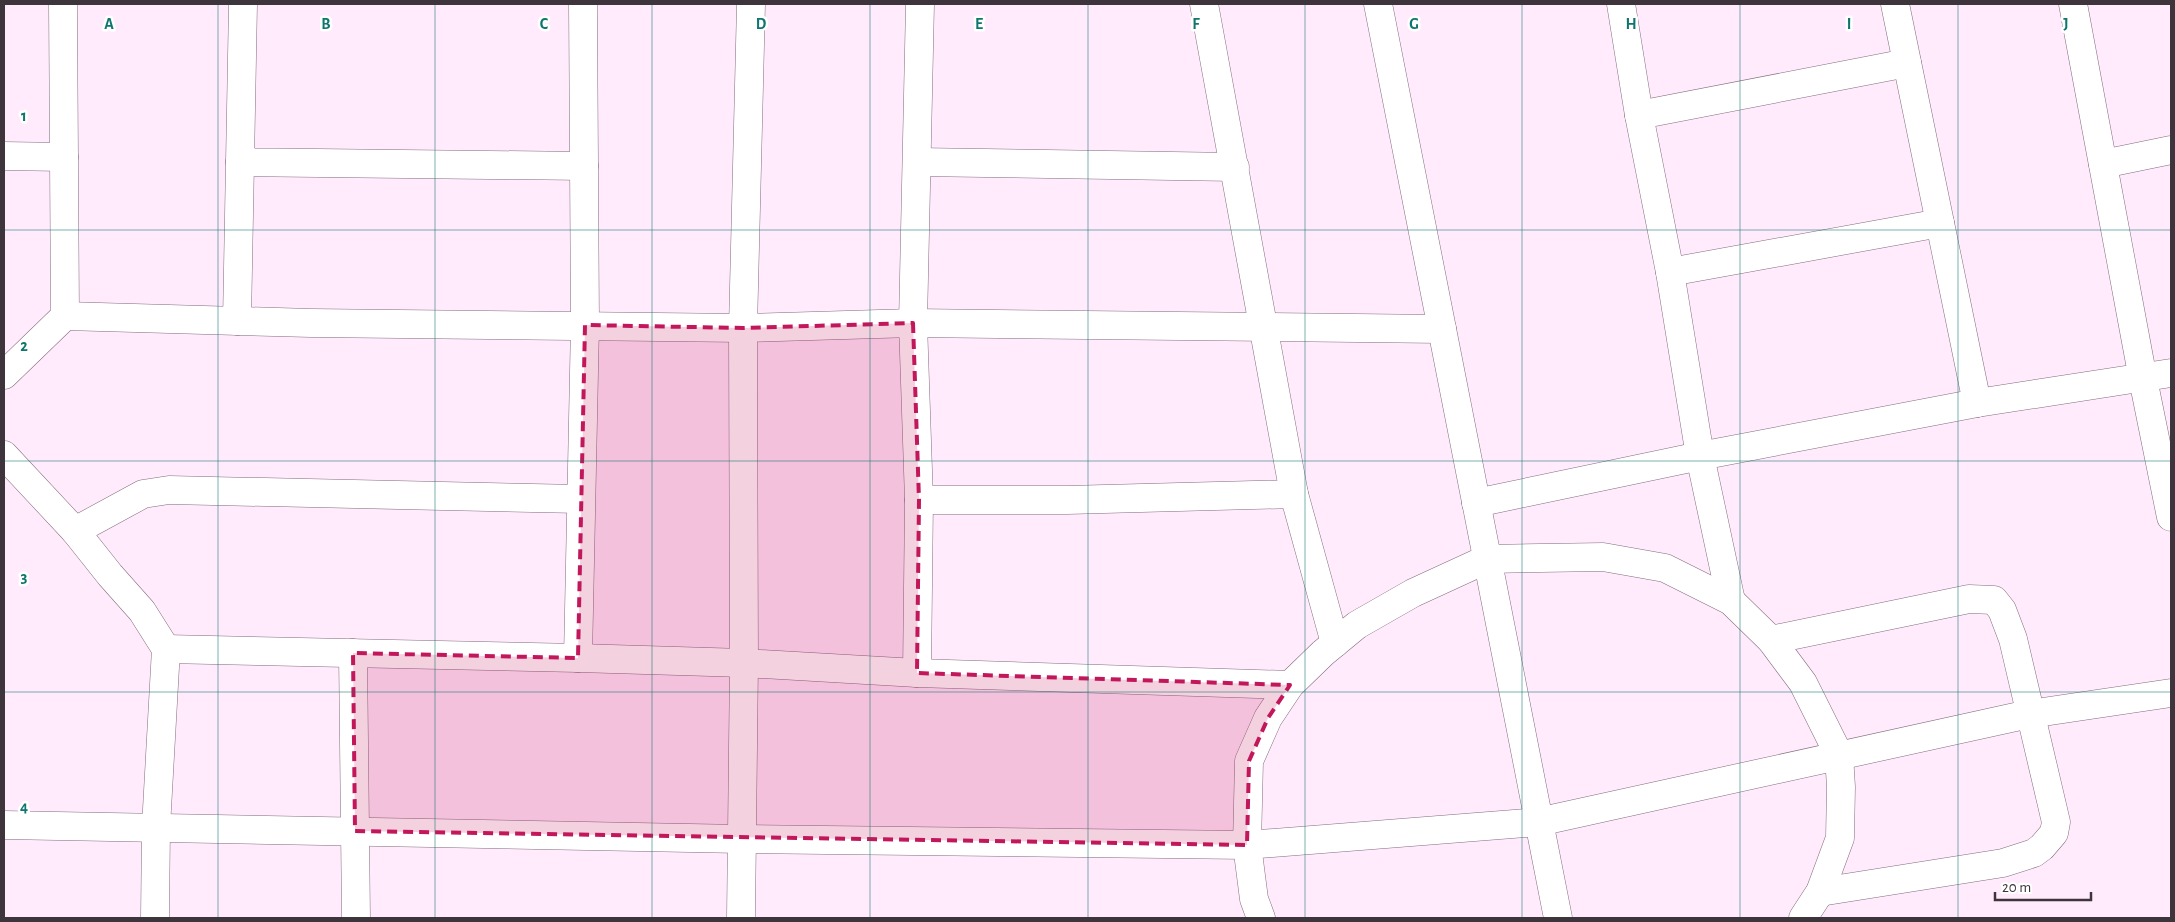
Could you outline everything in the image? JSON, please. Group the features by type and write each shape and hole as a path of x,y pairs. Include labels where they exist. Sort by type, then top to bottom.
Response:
{"street":[{"path":"63,4 65,316"},
{"path":"237,321 243,4"},
{"path":"578,658 585,325 583,4"},
{"path":"741,918 744,663 743,328 751,4"},
{"path":"917,673 919,500 914,323 920,4"},
{"path":"1204,4 1265,327 1294,494 1335,643"},
{"path":"1378,4 1558,918"},
{"path":"1621,4 1639,115 1670,272 1700,456 1731,601"},
{"path":"1895,4 1977,403"},
{"path":"2073,4 2143,379 2171,517"},
{"path":"1639,115 1907,63"},
{"path":"2103,164 2171,150"},
{"path":"4,156 64,157"},
{"path":"240,162 584,166"},
{"path":"917,162 1235,168"},
{"path":"1670,272 1940,223"},
{"path":"4,375 65,316 237,321 743,328 914,323 1442,329"},
{"path":"1476,503 1700,456 1977,403 2143,379 2171,373"},
{"path":"4,455 75,532 142,611 166,649 156,827 155,918"},
{"path":"75,532 143,494 169,490 580,499"},
{"path":"919,500 1067,500 1294,494"},
{"path":"1261,918 1254,899 1248,845 1249,761 1268,718 1290,685 1357,625 1414,592 1487,559 1603,557 1665,568 1731,601 1771,640 1803,683 1839,756 1841,787 1840,838 1820,892 1803,918"},
{"path":"1771,640 1961,600 1982,598 1994,600 2002,610 2013,639 2056,822 2054,833 2042,847 2034,853 2003,863 1820,892"},
{"path":"166,649 744,663 917,673 1290,685"},
{"path":"353,653 356,918"},
{"path":"4,825 742,839 1248,845 1538,822 2030,714 2171,693"}],"highlighted area":[{"path":"913,323 919,500 917,673 1290,685 1268,718 1249,761 1247,845 355,831 353,653 578,658 585,325 743,328"}]}
